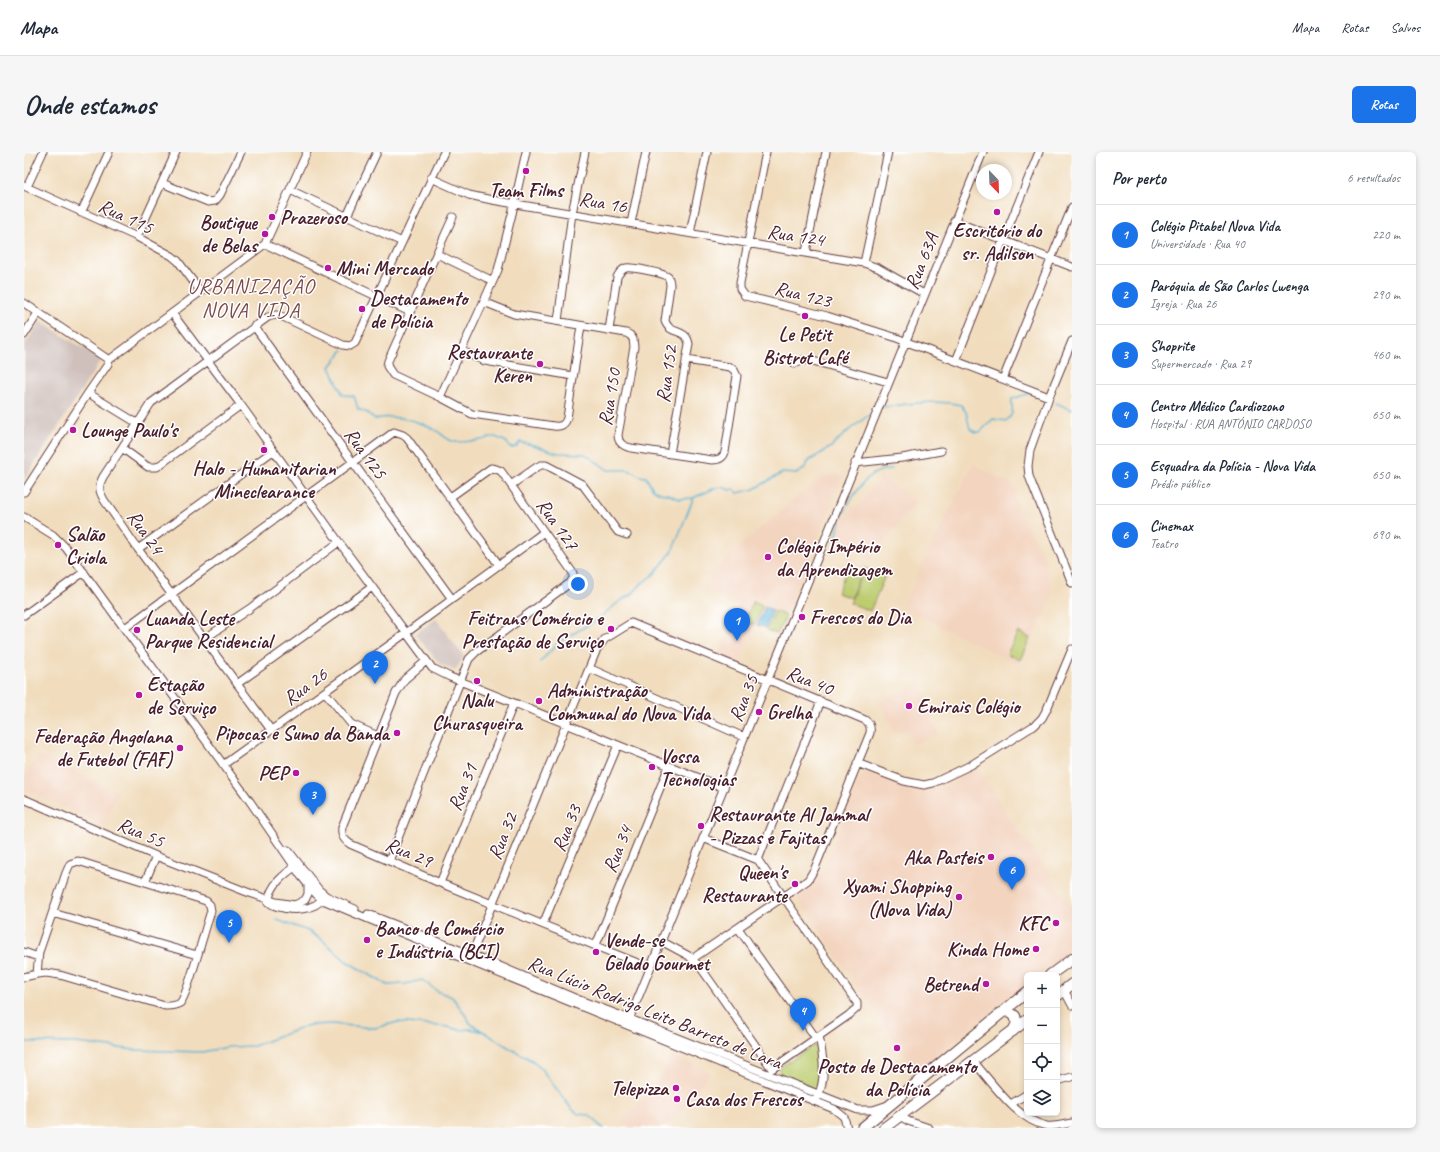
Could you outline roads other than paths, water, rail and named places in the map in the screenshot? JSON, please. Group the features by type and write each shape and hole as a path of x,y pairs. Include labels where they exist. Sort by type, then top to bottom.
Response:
{"highway":[{"path":"1054,972 1072,959"},
{"path":"862,1128 1024,994"},
{"path":"1000,1014 1008,1011 1016,1016 1018,1023 1013,1031"},
{"path":"884,1128 1024,1022"}],"street":[{"path":"26,186 43,152"},
{"path":"81,213 110,152"},
{"path":"137,237 176,152"},
{"path":"162,183 208,202 215,201 220,195 241,152"},
{"path":"24,492 108,364 109,360 265,244 307,152"},
{"path":"347,216 377,152"},
{"path":"378,296 444,152"},
{"path":"440,397 498,270 526,152"},
{"path":"558,321 572,213 585,152"},
{"path":"631,223 646,152"},
{"path":"690,233 708,152"},
{"name":"Rua 124","path":"766,152 748,243 864,263 878,268 924,294"},
{"path":"806,252 826,152"},
{"path":"864,263 888,152"},
{"name":"Rua 63A","path":"888,382 983,152"},
{"path":"956,361 1039,152"},
{"name":"Rua 16","path":"431,178 469,195 492,200 748,243"},
{"name":"Rua 115","path":"26,186 81,213 137,237 172,256 178,261 201,292"},
{"path":"290,190 402,242"},
{"path":"1003,379 1072,207"},
{"path":"453,217 388,360 387,366 392,375 440,397 472,414 558,427 564,424 567,418 581,326"},
{"path":"954,221 1072,267"},
{"name":"Rua 123","path":"748,243 740,286 741,292 747,297 827,316 906,341 1049,397"},
{"path":"265,244 410,312"},
{"path":"437,254 494,280"},
{"name":"Rua 152","path":"608,330 619,272 630,268 664,274 669,278 670,286 665,321 671,330 681,332 688,339 689,344 670,454"},
{"name":"Rua 24","path":"271,730 138,549 100,494 99,487 103,477 137,423 155,399 268,316 276,315 343,345 350,346 357,340 378,296"},
{"name":"Rua 150","path":"484,302 514,314 630,335 633,338 634,343 618,435 619,440 626,447 715,460 723,457 725,452 738,379 734,370 730,367 686,360"},
{"path":"24,303 109,360"},
{"path":"24,335 38,313"},
{"path":"172,313 241,405 426,661 437,671 724,788"},
{"name":"Rua 125","path":"254,326 452,599"},
{"path":"1072,341 1049,397 1028,459 1029,476 1072,583"},
{"path":"462,351 485,361 573,376"},
{"path":"795,364 808,360 888,382"},
{"name":"Rua 35","path":"629,1022 888,382"},
{"path":"88,393 137,423"},
{"path":"122,448 145,465 157,467 241,405"},
{"path":"125,628 391,434 399,433 406,438 499,565"},
{"path":"138,549 273,451"},
{"path":"855,463 902,458 941,451"},
{"path":"511,485 537,466 546,465 582,484 618,532 628,535"},
{"name":"Rua 127","path":"389,861 468,662 473,655 572,580 573,573 501,471 491,468 449,498"},
{"path":"24,517 53,535 62,543 264,821 325,898"},
{"name":"Rua 26","path":"223,764 325,692 544,532"},
{"path":"204,639 248,609 339,542"},
{"path":"24,615 84,572"},
{"path":"237,684 372,587"},
{"name":"Rua 40","path":"631,623 865,720 870,724 870,733 857,763"},
{"name":"Rua 32","path":"470,958 596,649 601,642 631,623"},
{"path":"692,959 806,883 812,875 857,763 904,781 924,785 932,783 971,765 1034,725 1042,718 1072,651"},
{"name":"Rua 29","path":"426,661 401,684 378,736 342,827 341,834 344,840 440,883 650,968"},
{"path":"589,668 744,737"},
{"path":"325,692 351,724 378,736"},
{"path":"758,860 821,702"},
{"name":"Rua 31","path":"440,883 514,703"},
{"name":"Rua 33","path":"543,924 618,745"},
{"name":"Rua 34","path":"596,946 669,766"},
{"name":"Rua 55","path":"24,799 156,856 268,901"},
{"path":"661,941 678,949 692,959 701,968 770,1075 857,1008 857,1003 758,860 703,838"},
{"path":"145,882 156,856"},
{"path":"24,977 46,973 60,975 165,1006 172,1006 180,1003 184,997 211,911 209,903 78,861 73,863 66,873 38,957 37,974"},
{"path":"268,901 292,905 298,904 307,897 309,891 308,884 298,865"},
{"path":"268,901 272,888 283,876 298,865"},
{"path":"308,884 325,898"},
{"path":"268,901 281,908 295,910 314,905 325,898"},
{"name":"Rua Lúcio Rodrigo Leito Barreto de Lara","path":"325,898 362,912 470,958 577,999 629,1022 770,1075 818,1098 840,1112 844,1117 847,1128"},
{"path":"53,913 197,956"},
{"path":"738,928 818,1037 823,1056 822,1088 818,1098"},
{"path":"24,952 38,957"},
{"path":"1064,990 1072,1005"},
{"path":"973,1061 1011,1104 1026,1117 1042,1124 1052,1126 1072,1123"},
{"path":"1060,1080 1072,1077"},
{"name":"Rua Lúcio Rodrigo Leito Barreto de Lara","path":"818,1098 865,1111 881,1108 904,1094"},
{"path":"1011,1104 1024,1096"},
{"path":"900,1116 908,1121 929,1128"}],"water":[{"path":"765,607 773,610 766,628 757,625"}],"waterway":[{"path":"343,350 330,367 343,395 354,396 358,409 366,412 375,419 391,417 415,421 430,427 455,442 496,437 507,442 509,447 512,448 516,447 520,442 558,453 585,454 608,470 627,470 646,477 653,489 659,493 667,494 679,499 693,498 715,488 723,487 730,490 734,489 738,493 754,489 782,473 796,474 804,469 809,461 831,447 849,430 869,415"},
{"path":"884,407 933,402 961,405 966,412 970,429 975,432 980,432 993,419 1006,421 1012,413 1012,399 1030,393"},
{"path":"1056,403 1072,410"},
{"path":"848,505 866,480 877,472 892,469"},
{"path":"540,662 559,642 598,619 620,601 632,594 642,583 654,574 672,552 693,499"},
{"path":"841,516 847,508"},
{"path":"836,539 840,520"},
{"path":"277,920 308,931 322,940 346,961 387,985 405,984 422,980 437,991 452,997 471,1024 533,1061 543,1071 571,1108 578,1114 588,1115 604,1128"},
{"path":"24,1042 76,1043 136,1050 202,1052 228,1047 254,1046 309,1025 332,1024 375,1028 398,1022 448,1027 460,1030 471,1029 485,1032"}],"place":[{"name":"Team Films","path":"526,171"},
{"name":"Escritório do sr. Adilson","path":"997,212"},
{"name":"Prazeroso","path":"272,217"},
{"name":"Boutique de Belas","path":"265,234"},
{"name":"Mini Mercado","path":"328,268"},
{"name":"Destacamento de Polícia","path":"362,309"},
{"name":"Le Petit Bistrot Café","path":"805,316"},
{"name":"Restaurante Keren","path":"540,364"},
{"name":"Lounge Paulo's","path":"73,430"},
{"name":"Halo - Humanitarian Mineclearance","path":"264,450"},
{"name":"Salão Criola","path":"58,545"},
{"name":"Colégio Império da Aprendizagem","path":"768,557"},
{"name":"Frescos do Dia","path":"802,617"},
{"name":"Feitrans Comércio e Prestação de Serviço","path":"611,629"},
{"name":"Luanda Leste Parque Residencial","path":"137,630"},
{"name":"Colégio Pitabel Nova Vida","path":"737,641"},
{"name":"Nalu Churasqueira","path":"477,681"},
{"name":"Paróquia de São Carlos Lwenga","path":"375,684"},
{"name":"Estação de Serviço","path":"139,695"},
{"name":"Administração Communal do Nova Vida","path":"539,701"},
{"name":"Emirais Colégio","path":"909,706"},
{"name":"Grelha","path":"759,712"},
{"name":"Pipocas e Sumo da Banda","path":"397,733"},
{"name":"Federação Angolana de Futebol (FAF)","path":"180,748"},
{"name":"Vossa Tecnologias","path":"652,767"},
{"name":"PEP","path":"296,773"},
{"name":"Shoprite","path":"313,815"},
{"name":"Restaurante Al Jammal - Pizzas e Fajitas","path":"701,826"},
{"name":"Aka Pasteis","path":"991,857"},
{"name":"Queen's Restaurante","path":"795,884"},
{"name":"Cinemax","path":"1012,890"},
{"name":"Xyami Shopping (Nova Vida)","path":"959,897"},
{"name":"KFC","path":"1056,923"},
{"name":"Banco de Comércio e Indústria (BCI)","path":"367,940"},
{"name":"Esquadra da Polícia - Nova Vida","path":"229,943"},
{"name":"Kinda Home","path":"1036,949"},
{"name":"Vende-se Gelado Gourmet","path":"596,952"},
{"name":"Betrend","path":"986,984"},
{"name":"Centro Médico Cardiozono","path":"803,1031"},
{"name":"Posto de Destacamento da Polícia","path":"897,1048"},
{"name":"Telepizza","path":"676,1088"},
{"name":"Casa dos Frescos","path":"677,1099"}],"district":[{"name":"URBANIZAÇÃO NOVA VIDA","path":"251,298"}]}
